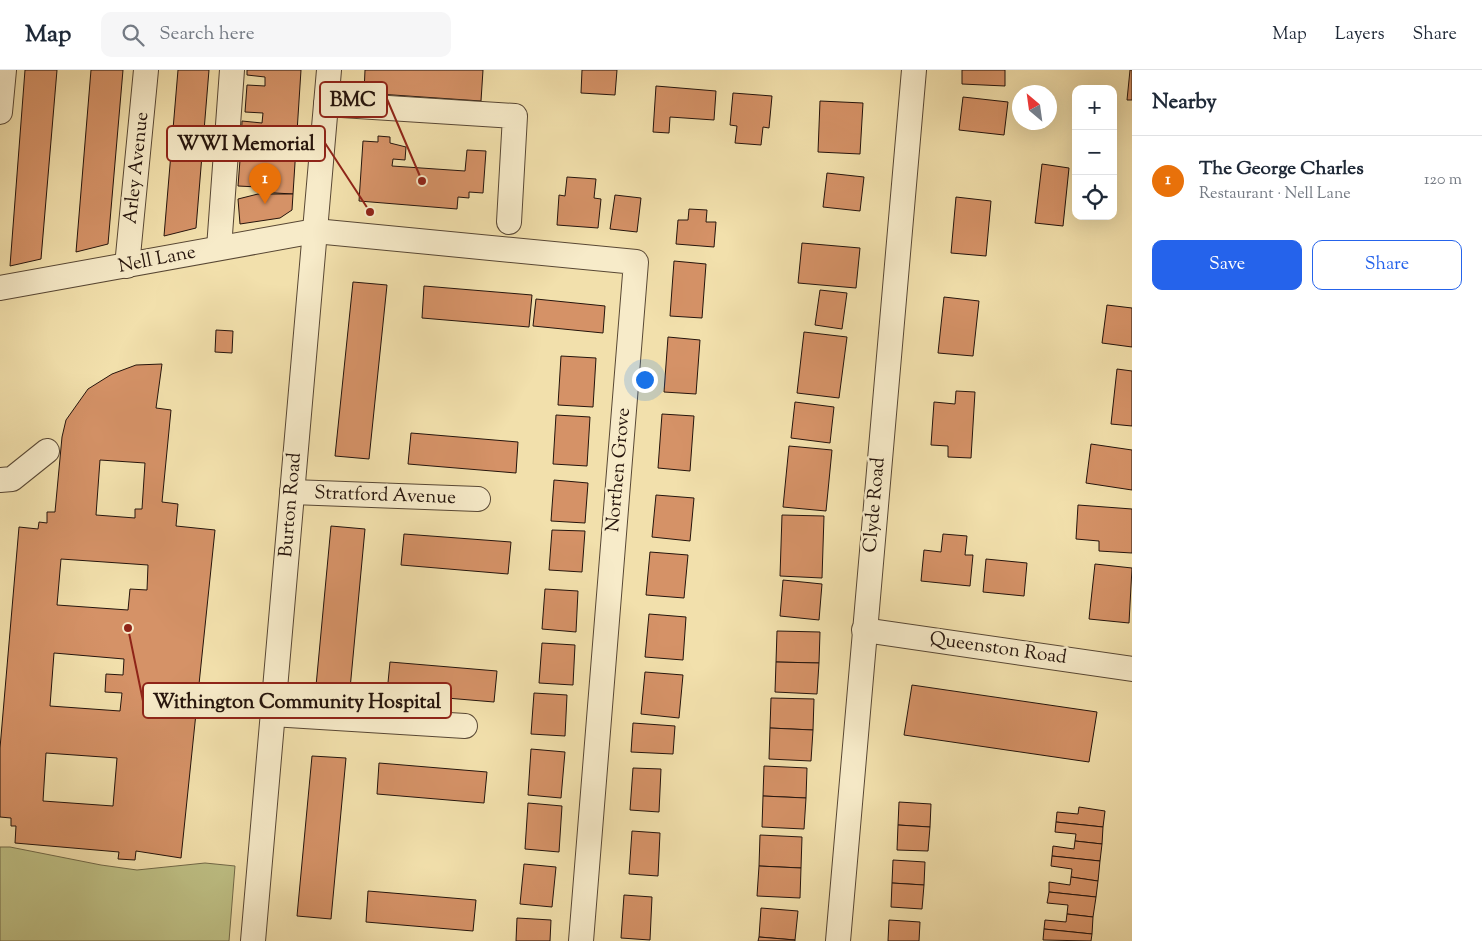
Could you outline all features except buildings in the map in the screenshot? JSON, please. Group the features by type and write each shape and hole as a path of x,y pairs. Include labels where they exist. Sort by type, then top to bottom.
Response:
{"street":[{"path":"0,112 4,70"},
{"name":"Arley Avenue","path":"127,266 146,70"},
{"path":"219,248 232,70"},
{"name":"Burton Road","path":"253,941 329,70"},
{"name":"Clyde Road","path":"838,941 914,70"},
{"path":"326,104 515,116 510,222"},
{"name":"Nell Lane","path":"0,288 314,230"},
{"name":"Northen Grove","path":"314,230 636,262 581,941"},
{"path":"0,480 12,478 47,451"},
{"name":"Stratford Avenue","path":"292,492 478,499"},
{"name":"Queenston Road","path":"864,630 1132,669"},
{"path":"272,714 465,726"}],"green space":[{"path":"0,847 10,847 137,870 205,863 235,866 229,941 0,941"}],"place":[{"name":"BMC","path":"422,181"},
{"name":"The George Charles","path":"265,204"},
{"name":"WWI Memorial","path":"370,212"},
{"name":"Withington Community Hospital","path":"128,628"}]}
